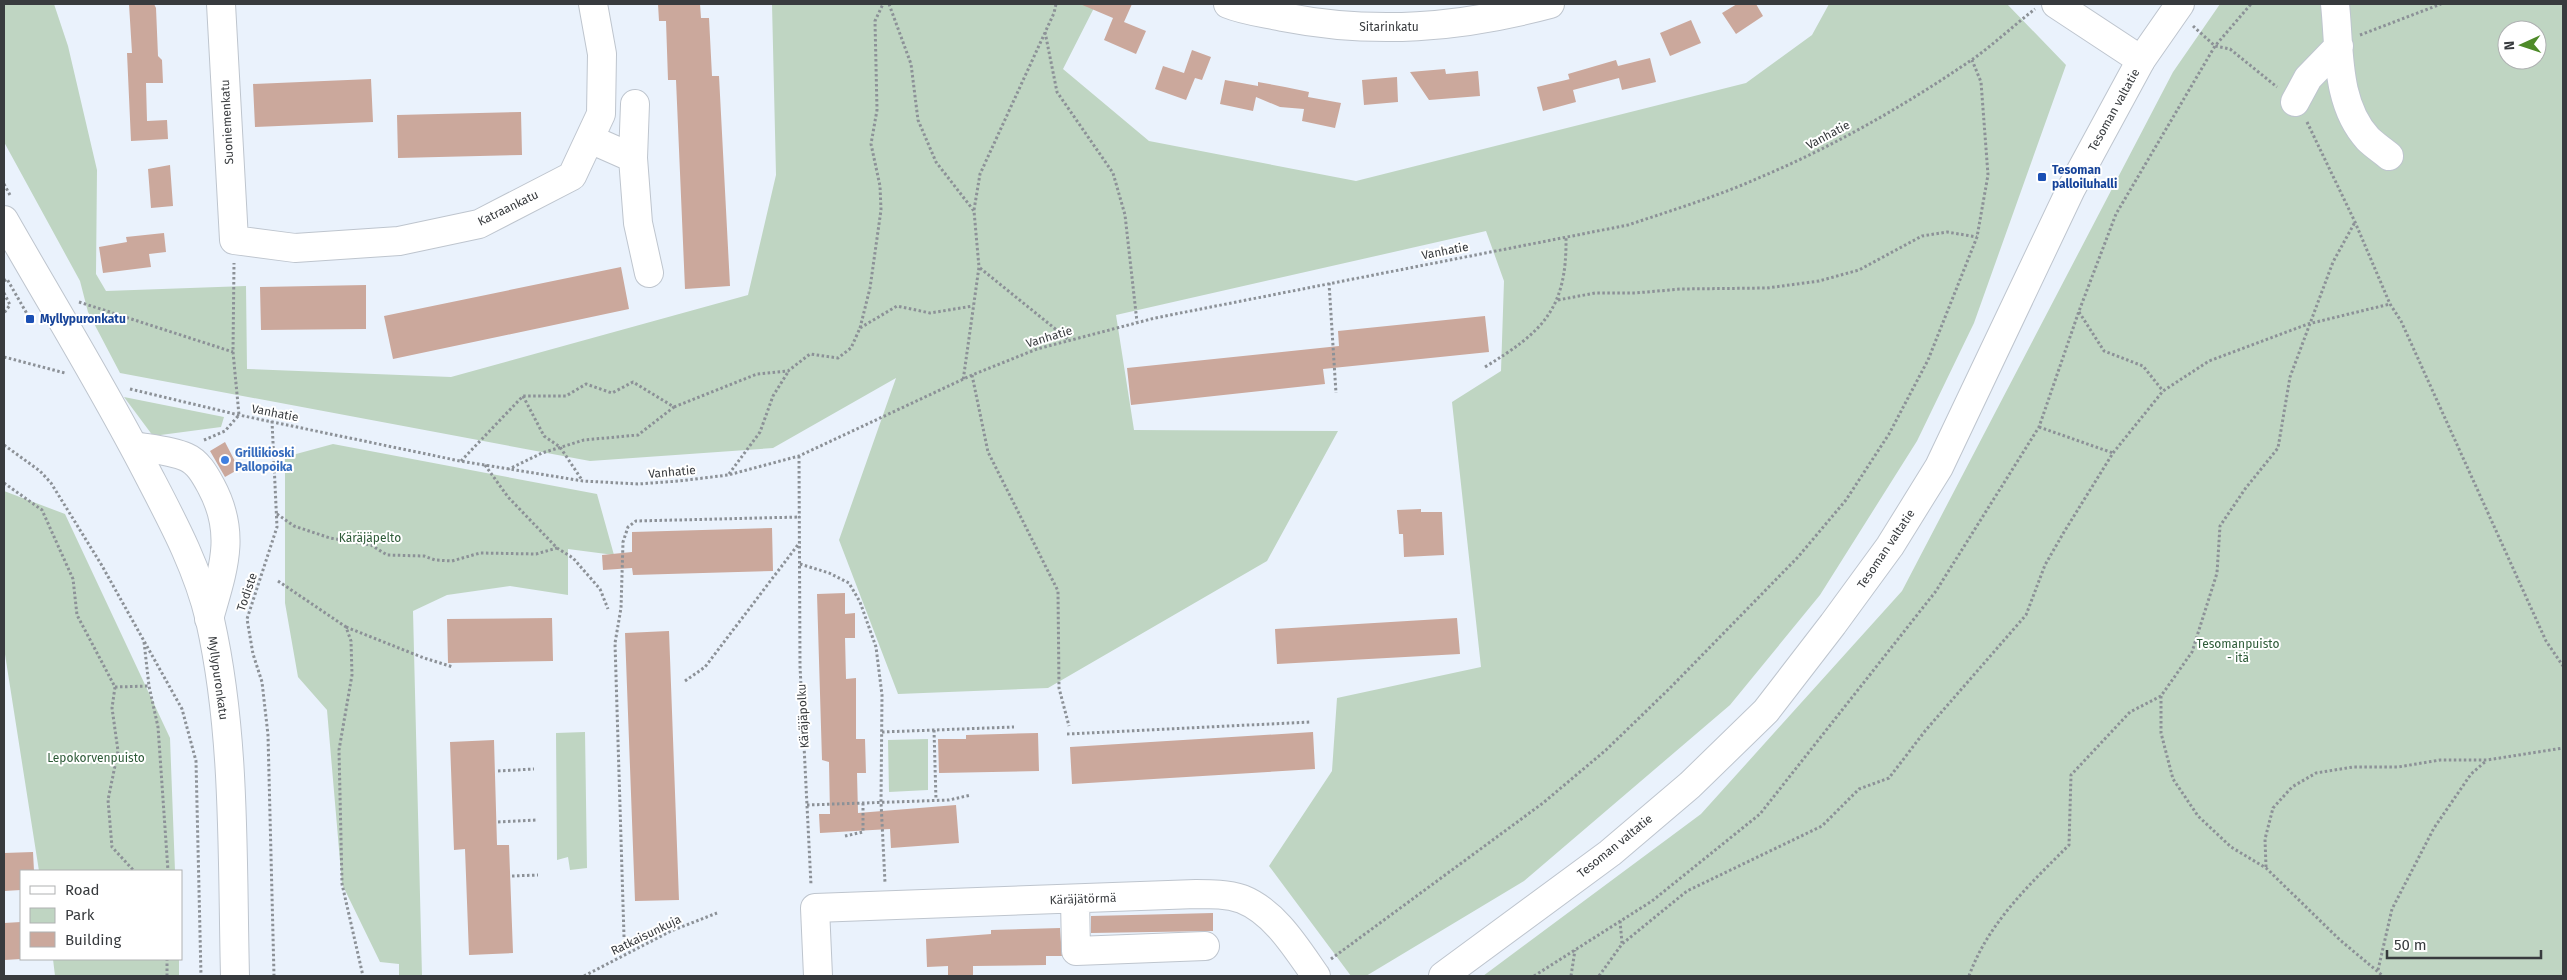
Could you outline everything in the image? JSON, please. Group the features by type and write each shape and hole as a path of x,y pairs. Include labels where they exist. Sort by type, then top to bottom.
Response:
{"main road":[{"name":"Suoniemenkatu","path":"221,4 234,240"},
{"name":"Katraankatu","path":"234,240 295,248 399,241 479,224 572,176 601,114 602,54 593,4"},
{"name":"Sitarinkatu","path":"1228,4 1275,9 1358,28 1421,27 1506,16 1550,4"},
{"path":"2056,4 2141,60"},
{"name":"Tesoman valtatie","path":"1443,976 1610,853 1690,785 1766,711 1827,632 1890,546 1939,467 2071,189 2141,60 2180,4"},
{"path":"2335,4 2347,102 2355,121 2368,138 2389,156"},
{"path":"2295,102 2308,78 2339,46"},
{"path":"635,104 633,158 638,222 649,273"},
{"path":"590,139 633,158"},
{"name":"Myllypuronkatu","path":"9,211 134,446 186,550 210,619 224,704 232,841 234,976"},
{"path":"134,446 187,457 200,467 225,517 224,562 210,619"},
{"name":"Käräjätörmä","path":"815,908 1196,894 1224,895 1243,899 1263,911 1322,968"},
{"path":"1076,899 1076,951 1205,946"},
{"path":"815,908 818,976"}],"path":[{"path":"728,475 760,432 773,396 788,371 810,354 838,358 851,348 860,328 870,288 881,210 880,186 871,144 877,110 875,21 883,4"},
{"path":"889,4 911,64 918,120 936,162 974,211"},
{"path":"963,381 972,306 979,267 974,211 980,174 1056,4"},
{"name":"Vanhatie","path":"125,388 239,415 460,461 583,481 638,484 728,475 799,456 963,381 972,375 1037,349 1137,322 1628,225 1760,178 1814,152 1904,104 1972,60 2041,4"},
{"path":"1534,976 1652,901 1760,814 1936,591 2039,427 2059,375 2079,311 2116,214 2215,46 2251,4"},
{"path":"2366,32 2441,4"},
{"path":"1045,32 1057,92 1113,174 1125,216 1137,322"},
{"path":"2215,46 2230,49 2295,102 2324,152 2390,304 2400,321 2546,641 2563,666"},
{"path":"1322,968 1543,803 1606,750 1670,688 1798,557 1846,500 1889,434 1928,360 1977,236 1988,175 1981,82 1972,60"},
{"path":"4,184 9,211"},
{"path":"1969,976 1974,961 2012,902 2069,845 2071,775 2130,712 2161,696 2192,652 2217,573 2220,526 2245,489 2278,448 2290,377 2308,324 2333,262 2355,222"},
{"path":"1558,300 1595,293 1635,294 1681,289 1767,288 1819,281 1859,270 1922,236 1948,232 1977,236"},
{"path":"1485,367 1533,335 1558,300 1567,255 1566,238"},
{"path":"187,457 199,444 225,431 239,415 233,352 234,240"},
{"path":"979,267 1069,340"},
{"path":"4,281 7,279 30,319"},
{"path":"1329,283 1336,393"},
{"path":"4,293 10,305 4,313"},
{"path":"77,302 233,352"},
{"path":"1599,976 1622,944 1686,891 1822,826 1859,789 1888,778 1925,731 2026,615 2045,565 2113,453 2163,391 2209,361 2308,324 2390,304"},
{"path":"860,328 897,306 930,313 972,306"},
{"path":"2079,311 2104,351 2143,366 2163,391"},
{"path":"4,358 67,373"},
{"path":"509,469 542,453 584,440 638,435 674,407 757,374 788,371"},
{"path":"972,375 988,452 1058,591 1059,688 1070,726"},
{"path":"460,461 523,396 566,396 586,384 612,394 633,382 674,407"},
{"path":"523,396 544,436 560,447 583,481"},
{"name":"Todiste","path":"272,421 277,527 247,619 248,630 262,682 269,769 274,976"},
{"path":"2039,427 2113,453"},
{"path":"4,445 40,471 51,483 144,639 182,709 196,761 201,976"},
{"name":"Käräjäpolku","path":"799,456 800,666 807,805 815,908"},
{"path":"485,465 508,497 557,548 573,558 600,589 608,608"},
{"path":"4,483 42,510 73,579 77,615 115,687 112,708 118,751 108,800 112,847 133,870"},
{"path":"276,514 294,526 330,538 371,545 387,555 424,556 435,560 452,561 480,553 536,554 557,548"},
{"path":"624,937 615,643 621,608 623,542 628,527 636,521 800,517"},
{"path":"685,681 705,666 800,542"},
{"path":"800,564 829,573 848,583 860,602 876,647 882,695 881,802 886,906"},
{"path":"278,581 346,627 424,658 454,667"},
{"path":"346,627 351,641 352,675 339,750 342,884 364,976"},
{"path":"144,639 149,686 158,726 168,870"},
{"path":"115,687 149,686"},
{"path":"2161,696 2161,733 2174,779 2198,816 2232,847 2266,868 2340,940 2378,970 2382,976"},
{"path":"1068,734 1310,722"},
{"path":"882,732 1014,728"},
{"path":"934,730 936,800"},
{"path":"2266,868 2265,839 2273,808 2292,787 2316,773 2353,767 2398,766 2440,760 2487,760 2563,748"},
{"path":"2378,970 2392,909 2434,828 2472,774 2487,760"},
{"path":"498,771 534,770"},
{"path":"807,805 936,800 972,795"},
{"path":"845,836 863,832 863,803"},
{"path":"498,822 536,820"},
{"path":"512,876 538,876"},
{"name":"Ratkaisunkuja","path":"584,976 671,931 717,913"},
{"path":"1620,921 1622,944"},
{"path":"1571,976 1575,950"},
{"path":"167,960 167,976"}],"green space":[{"path":"4,4 54,4 68,46 97,170 96,274 106,291 246,286 247,369 451,377 748,295 776,175 772,4 1096,4 1063,69 1149,141 1356,181 1746,83 1812,35 1829,4 2007,4 2066,65 1974,323 1917,441 1820,595 1730,705 1524,881 1366,976 1351,976 1269,866 1332,771 1337,698 1481,667 1452,402 1501,371 1504,281 1486,231 1116,315 1134,430 1338,431 1267,561 1048,688 898,694 839,540 896,378 773,448 590,461 120,373 88,312 80,281 4,142"},
{"name":"Tesomanpuisto - itä","path":"2220,4 2563,4 2563,976 1483,976 1701,814 1902,591 2173,72"},
{"path":"124,397 224,417 221,427 153,436"},
{"name":"Käräjäpelto","path":"333,444 597,494 614,555 568,549 568,595 510,586 447,595 413,611 422,976 399,976 399,964 380,962 342,884 327,710 298,677 285,603 285,457"},
{"name":"Lepokorvenpuisto","path":"4,491 65,514 170,738 175,870 39,870 4,648"},
{"path":"585,732 587,868 570,870 568,857 557,860 556,733"},
{"path":"928,739 928,790 889,792 888,740"},
{"path":"53,960 179,960 179,976 55,976"}],"building":[{"path":"129,4 154,4 156,8 158,56 162,60 163,83 146,83 147,121 167,120 168,139 131,141 127,53 132,53"},
{"path":"658,4 700,4 701,18 709,18 712,76 719,76 730,286 685,289 676,80 668,80 666,21 659,21"},
{"path":"1080,4 1132,4 1124,22 1146,31 1136,54 1104,40 1113,18"},
{"path":"1737,4 1756,4 1763,16 1736,34 1722,13"},
{"path":"1691,20 1701,43 1670,56 1660,33"},
{"path":"1192,50 1211,57 1202,80 1195,78 1186,100 1155,89 1163,66 1184,73"},
{"path":"1650,58 1656,82 1622,90 1619,78 1573,90 1576,102 1543,111 1537,87 1569,79 1568,74 1616,60 1618,66"},
{"path":"1445,69 1446,74 1478,71 1480,96 1429,100 1410,72"},
{"path":"1397,77 1398,102 1364,105 1362,80"},
{"path":"371,79 373,122 255,127 253,84"},
{"path":"1225,80 1258,86 1258,82 1285,87 1309,92 1308,97 1341,103 1335,128 1302,121 1304,109 1280,107 1256,97 1253,111 1220,104"},
{"path":"521,112 522,155 398,158 397,115"},
{"path":"170,165 173,206 151,208 148,169"},
{"path":"164,233 166,252 149,254 151,267 103,273 99,247 127,242 126,237"},
{"path":"621,267 629,309 393,359 384,316"},
{"path":"366,285 366,329 261,330 260,287"},
{"path":"1485,316 1489,352 1323,369 1325,384 1131,405 1127,368 1339,346 1338,331"},
{"name":"Grillikioski Pallopoika","path":"225,442 239,469 225,477 210,451"},
{"path":"1421,509 1421,512 1442,512 1444,555 1404,557 1403,534 1399,534 1397,510"},
{"path":"772,528 773,571 633,575 632,568 603,570 602,555 632,552 632,532"},
{"path":"845,593 845,614 855,613 855,638 845,638 846,679 856,678 856,739 865,739 866,773 857,773 858,813 956,805 959,843 891,848 890,829 820,833 819,814 830,814 829,762 822,760 817,594"},
{"path":"552,618 553,661 448,663 447,619"},
{"path":"1457,618 1460,654 1277,664 1275,629"},
{"path":"669,631 679,900 635,901 625,633"},
{"path":"1313,732 1315,769 1072,784 1070,747"},
{"path":"1038,733 1039,771 939,773 938,739 966,739 966,735"},
{"path":"494,740 497,845 509,845 513,953 469,955 465,849 454,850 450,742"},
{"path":"33,852 34,870 20,870 20,890 4,891 4,853"},
{"path":"1213,913 1213,931 1091,933 1091,916"},
{"path":"20,922 20,959 4,960 4,923"},
{"path":"1060,928 1062,956 1046,956 1046,965 973,966 973,975 948,976 948,966 927,967 926,939 991,934 991,930"}],"place":[{"name":"Tesoman palloiluhalli","path":"2042,177"},
{"name":"Myllypuronkatu","path":"30,319"},
{"name":"Grillikioski Pallopoika","path":"225,460"}]}
